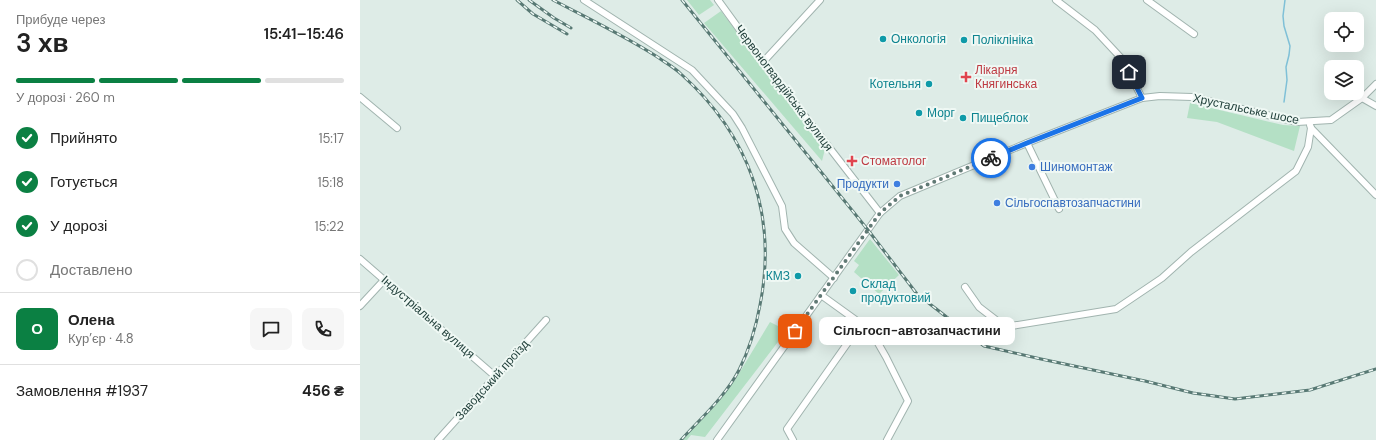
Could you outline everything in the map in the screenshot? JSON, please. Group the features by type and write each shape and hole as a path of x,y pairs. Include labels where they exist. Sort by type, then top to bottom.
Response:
{"street":[{"path":"584,0 692,70 733,114 742,128 782,206 785,229 794,243 834,278"},
{"name":"Червоногвардійська вулиця","path":"718,0 763,62 880,213"},
{"path":"763,62 820,0"},
{"path":"1056,0 1095,30 1122,59 1142,98"},
{"path":"1147,0 1194,34"},
{"name":"Хрустальське шосе","path":"1364,96 1376,84"},
{"name":"Хрустальське шосе","path":"717,440 880,213 900,196 1027,143 1142,98 1160,96 1192,97 1297,122 1331,120 1359,100"},
{"path":"360,97 397,128"},
{"path":"1364,99 1376,106"},
{"path":"965,286 979,308 1005,327 1116,309 1162,278 1191,252 1296,171 1308,147 1311,128 1309,121"},
{"path":"1311,128 1376,195"},
{"path":"1027,143 1059,209"},
{"name":"Індустріальна вулиця","path":"360,259 496,376"},
{"path":"360,306 385,279"},
{"path":"821,295 871,331 908,401 887,440"},
{"name":"Заводський проїзд","path":"438,440 546,320"},
{"path":"793,440 787,429 861,324"}],"green space":[{"path":"687,0 710,0 714,5 699,15"},
{"path":"721,11 825,149 822,161 704,23"},
{"path":"1190,103 1283,125 1300,126 1294,151 1217,122 1187,118"},
{"path":"870,239 899,275 879,294 854,272 859,265 854,261"},
{"path":"770,322 786,330 781,338 705,437 691,435 687,440 682,440 735,380"}],"waterway":[{"path":"1284,102 1287,80 1286,67 1290,46 1284,26 1283,16 1285,0"}],"railway":[{"path":"517,0 533,14 567,34"},
{"path":"529,0 571,28"},
{"path":"553,0 633,42 679,72 705,98 725,123 741,150 753,179 761,208 765,240 765,272 760,305 754,330 746,354 733,380 712,407 681,440"},
{"path":"682,0 868,230 917,294 984,346 1193,393 1235,399 1310,390 1376,369"}],"way so far":[{"path":"795,331 880,213 900,196 991,158"}],"place":[{"name":"Онкологія","path":"883,39"},
{"name":"Поліклініка","path":"964,40"},
{"name":"Лікарня Княгинська","path":"966,77"},
{"name":"Котельня","path":"929,84"},
{"name":"Морг","path":"919,113"},
{"name":"Пищеблок","path":"963,118"},
{"name":"Стоматолог","path":"852,161"},
{"name":"Шиномонтаж","path":"1032,167"},
{"name":"Продукти","path":"897,184"},
{"name":"Сільгоспавтозапчастини","path":"997,203"},
{"name":"КМЗ","path":"798,276"},
{"name":"Склад продуктовий","path":"853,291"},
{"name":"Сільгосп-автозапчастини","path":"795,331"}],"route":[{"path":"991,158 1142,98 1129,72"}]}
